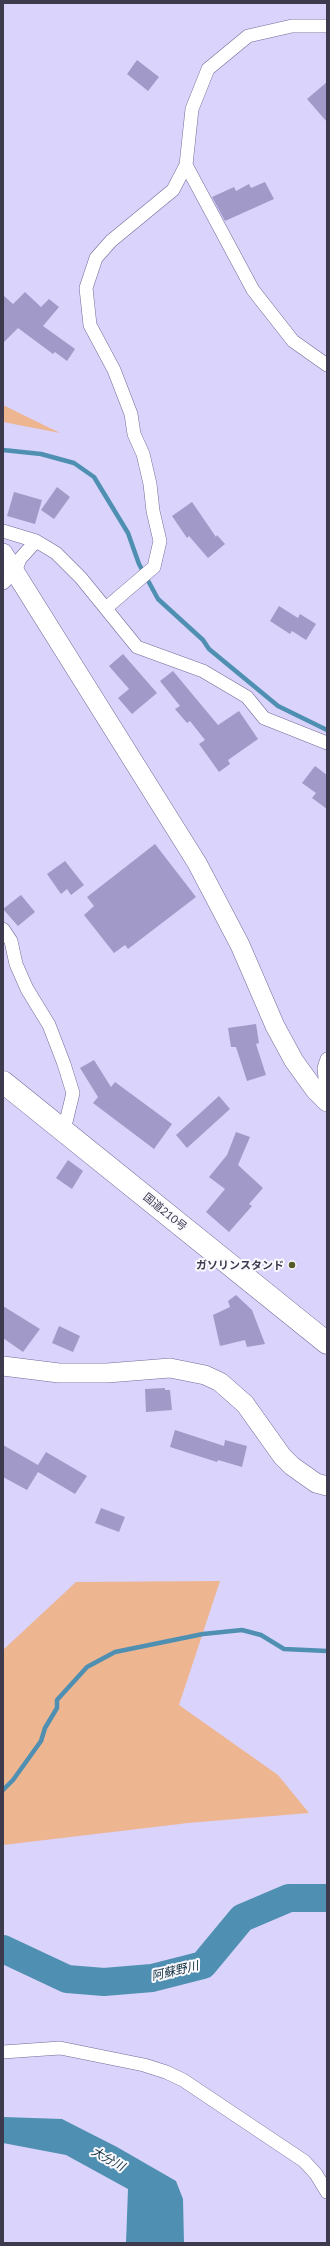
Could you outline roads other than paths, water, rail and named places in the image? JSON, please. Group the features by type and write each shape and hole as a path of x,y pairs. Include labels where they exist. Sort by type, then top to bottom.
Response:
{"highway":[{"name":"国道210号","path":"3,1082 327,1343"}],"street":[{"path":"106,608 154,567 160,541 153,511 150,484 143,454 134,434 131,414 114,370 90,325 86,288 96,258 111,241 172,190 186,166 192,109 208,69 248,36 292,26 327,26"},
{"path":"186,166 253,290 293,341 327,365"},
{"path":"3,531 36,541 56,553 81,578 137,647 203,671 247,697 264,718 327,743"},
{"path":"9,577 20,559 36,541"},
{"path":"3,553 9,577 207,880 240,945 275,1026 294,1061 315,1090 327,1102"},
{"path":"3,929 11,941 16,964 27,989 49,1025 73,1093 64,1130"},
{"path":"327,1059 324,1068 327,1098"},
{"path":"3,1366 59,1373 81,1374 170,1368 205,1375 234,1392 245,1404 282,1456 292,1466 316,1483 327,1486"},
{"path":"3,2052 60,2048 144,2065 166,2072 183,2080 304,2161 316,2174 327,2192"}],"water":[{"name":"大分川","path":"3,2117 62,2119 117,2147 176,2181 183,2199 184,2243 126,2243 128,2189 66,2155 3,2143"}],"waterway":[{"path":"3,450 41,454 74,463 94,477 128,533 139,564 158,599 203,640 209,649 278,706 327,730"},
{"path":"3,1790 13,1780 41,1741 45,1728 57,1708 57,1700 87,1667 115,1652 203,1634 242,1630 261,1635 284,1649 327,1651"},
{"name":"阿蘇野川","path":"3,1949 67,1979 104,1982 152,1978 203,1965 242,1918 289,1898 327,1898"}],"place":[{"name":"ガソリンスタンド","path":"292,1265"}]}
